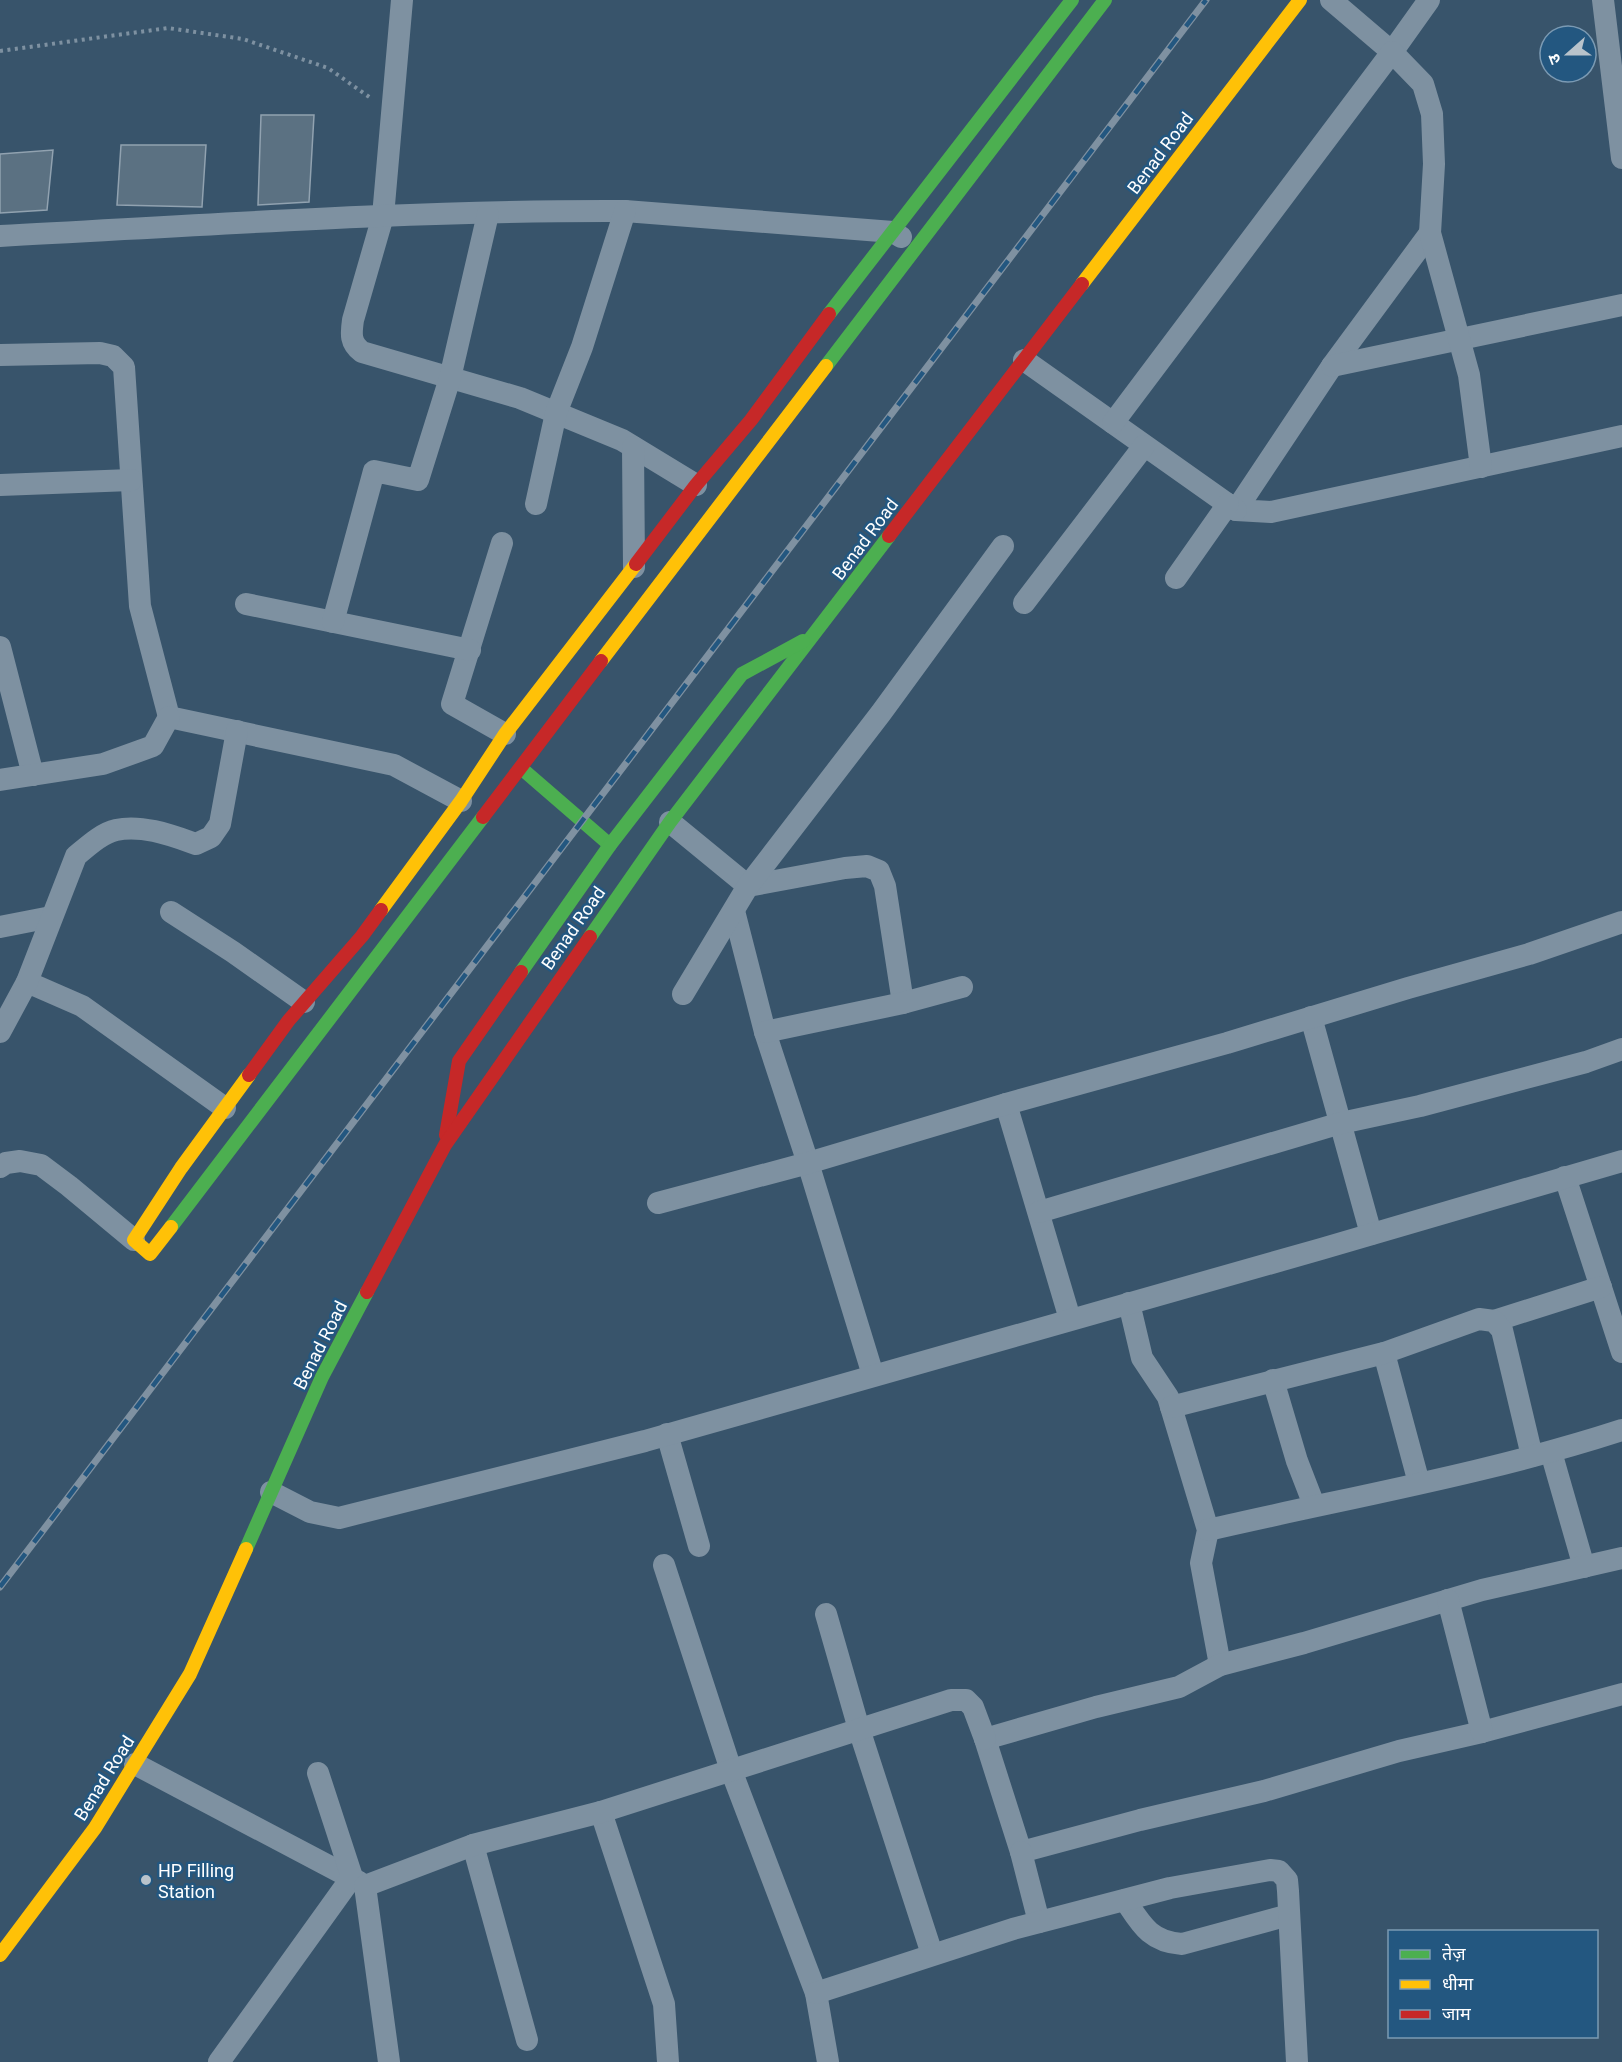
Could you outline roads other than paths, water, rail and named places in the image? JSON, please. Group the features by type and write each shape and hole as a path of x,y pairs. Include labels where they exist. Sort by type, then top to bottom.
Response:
{"street":[{"path":"402,0 383,216 353,320 351,336 355,347 362,352 520,398 622,440 696,485"},
{"path":"134,1240 181,1168 289,1020 362,936 461,801 505,734 696,485 751,420 840,298 1072,0"},
{"path":"0,1167 6,1162 20,1161 41,1165 150,1254 1105,0"},
{"name":"Benad Road","path":"0,1955 95,1828 190,1674 322,1377 445,1145 670,822 1300,0"},
{"path":"1331,0 1392,52 1423,84 1432,114 1434,164 1430,233 1469,375 1481,467"},
{"path":"1113,423 1429,0"},
{"path":"1603,0 1622,158"},
{"path":"536,504 556,413 582,347 625,212"},
{"path":"0,236 383,216 625,212 893,232 917,247"},
{"path":"333,622 374,471 418,480 450,378 488,214"},
{"path":"1176,578 1232,507 1430,233"},
{"path":"1332,366 1622,305"},
{"path":"0,355 100,353 113,356 124,367 140,606 169,717 153,746 103,764 0,780"},
{"path":"1024,360 1232,507 1271,512 1622,436"},
{"path":"1024,603 1144,446"},
{"path":"633,447 634,567"},
{"path":"0,485 131,480"},
{"path":"502,543 452,704 505,734"},
{"path":"683,994 748,886 881,713 1004,546"},
{"path":"246,604 470,650"},
{"path":"445,1145 459,1061 610,845 742,674 815,634"},
{"path":"0,647 33,775"},
{"path":"169,717 394,765 461,801"},
{"path":"0,1032 27,982 76,856 114,830 129,828 164,834 196,844 211,837 220,824 237,731"},
{"path":"520,768 610,845"},
{"path":"670,822 748,886 845,868 867,866 879,871 885,886 903,1003"},
{"path":"734,911 765,1032 873,1375"},
{"path":"171,912 304,1002"},
{"path":"0,927 51,917"},
{"path":"658,1203 808,1163 1006,1104 1227,1043 1529,954 1622,922"},
{"path":"27,982 81,1006 225,1108"},
{"path":"765,1032 903,1003 962,987"},
{"path":"1311,1017 1371,1234"},
{"path":"1039,1212 1341,1124 1420,1106 1586,1062 1622,1049"},
{"path":"1006,1104 1070,1319"},
{"path":"271,1492 310,1512 339,1518 667,1434 1622,1161"},
{"path":"1565,1178 1622,1352"},
{"path":"1171,1407 1384,1353 1479,1319 1494,1321 1600,1287"},
{"path":"1129,1303 1142,1358 1168,1397 1208,1530 1201,1563 1220,1665"},
{"path":"1494,1321 1502,1330 1541,1454 1584,1567"},
{"path":"1384,1353 1419,1483"},
{"path":"1273,1380 1297,1461 1314,1505"},
{"path":"1208,1530 1541,1454 1622,1430"},
{"path":"667,1434 699,1546"},
{"path":"985,1739 1096,1707 1179,1687 1220,1665 1304,1643 1482,1590 1622,1558"},
{"path":"664,1565 731,1770 816,1994 828,2062"},
{"path":"1448,1600 1482,1732"},
{"path":"826,1614 859,1729 932,1954"},
{"path":"1021,1852 1140,1820 1264,1791 1398,1751 1482,1732 1622,1694"},
{"path":"219,2062 359,1881 473,1845 601,1812 951,1700 966,1700 973,1707 1021,1852 1039,1922"},
{"path":"135,1764 359,1881"},
{"path":"318,1773 359,1881 389,2062"},
{"path":"601,1812 664,2004 668,2062"},
{"path":"473,1845 526,2040"},
{"path":"816,1994 932,1954 1039,1922 1170,1888 1270,1870 1279,1871 1287,1880 1297,2062"},
{"path":"1125,1900 1142,1926 1157,1938 1168,1943 1182,1944 1289,1914"}],"railway":[{"path":"0,1587 1206,0"}],"place":[{"name":"HP Filling Station","path":"146,1880"}]}
